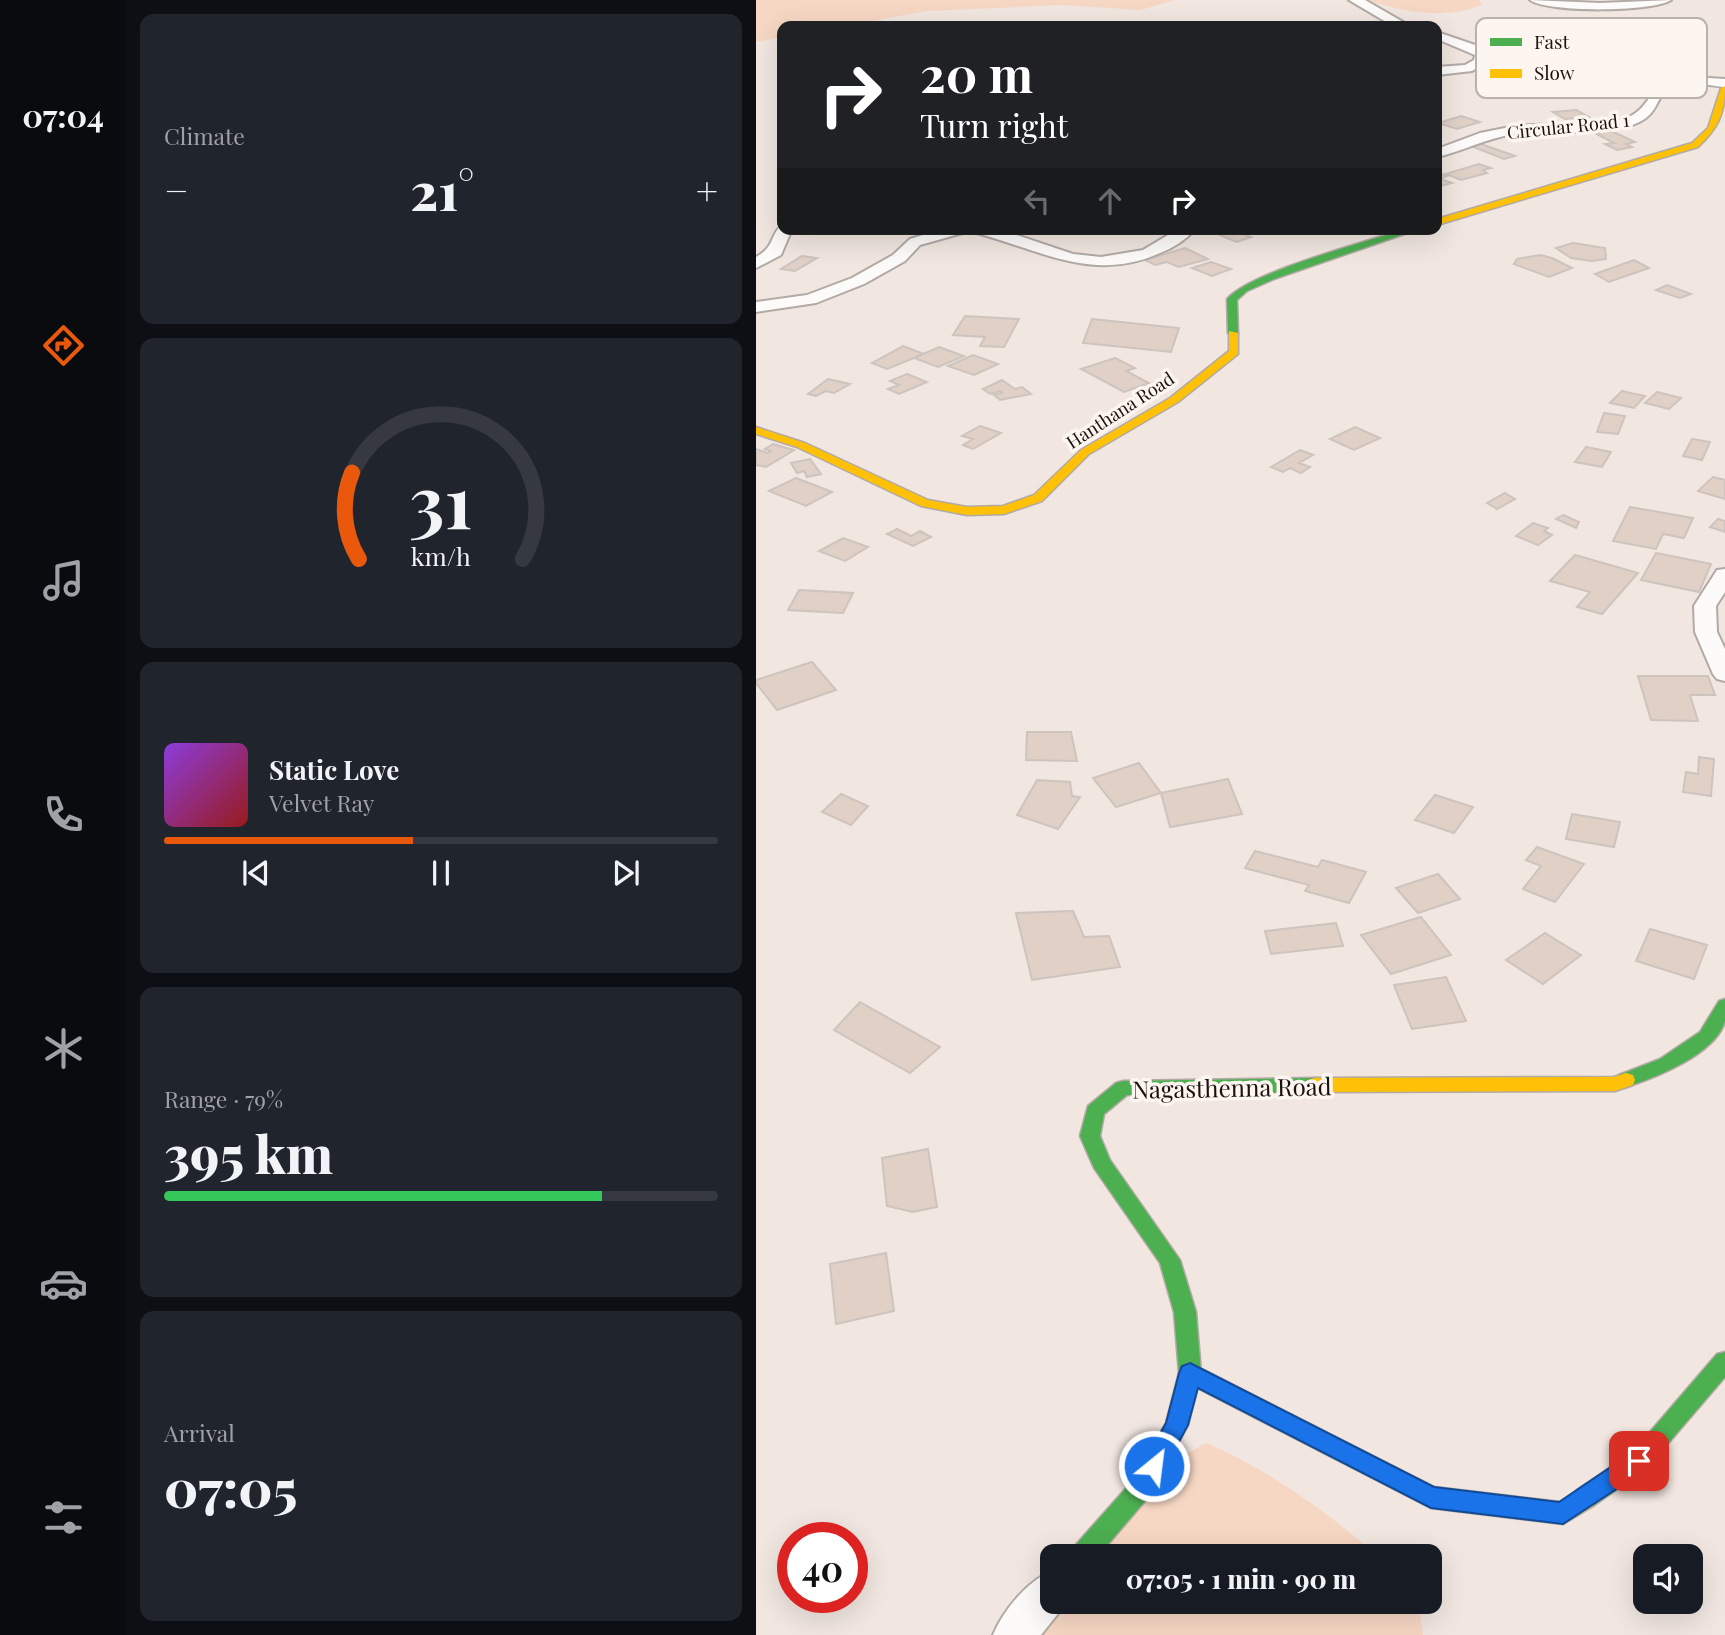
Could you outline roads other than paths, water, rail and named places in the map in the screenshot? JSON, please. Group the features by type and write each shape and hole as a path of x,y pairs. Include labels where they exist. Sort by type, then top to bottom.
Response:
{"street":[{"path":"1354,0 1371,6 1390,21"},
{"path":"1535,0 1574,4 1641,4 1666,0"},
{"path":"1442,37 1476,50"},
{"path":"1442,71 1468,68 1476,64"},
{"name":"Circular Road 1","path":"1707,84 1725,86"},
{"path":"1442,220 1695,145 1713,129 1725,86"},
{"name":"Circular Road 1","path":"1442,150 1485,136 1515,130 1618,125 1637,120 1646,113 1656,98"},
{"path":"756,263 776,252 783,235"},
{"path":"756,307 810,300 858,281 899,258 915,242 940,235"},
{"path":"1004,235 1072,259 1098,262 1134,257 1170,244 1181,235"},
{"name":"Hanthana Road","path":"756,430 801,445 925,503 967,511 1004,510 1038,498 1085,452 1174,400 1234,352 1233,299 1244,289 1271,277 1397,235"},
{"path":"1725,575 1705,606 1706,632 1725,674"},
{"name":"Nagasthenna Road","path":"1092,1544 1143,1486 1177,1425 1190,1373 1185,1312 1170,1261 1101,1163 1090,1136 1095,1111 1123,1088 1615,1084 1667,1065 1707,1037 1725,1005"},
{"path":"1190,1373 1431,1497 1563,1513 1639,1461 1725,1361"},
{"path":"1014,1635 1040,1605"}]}
